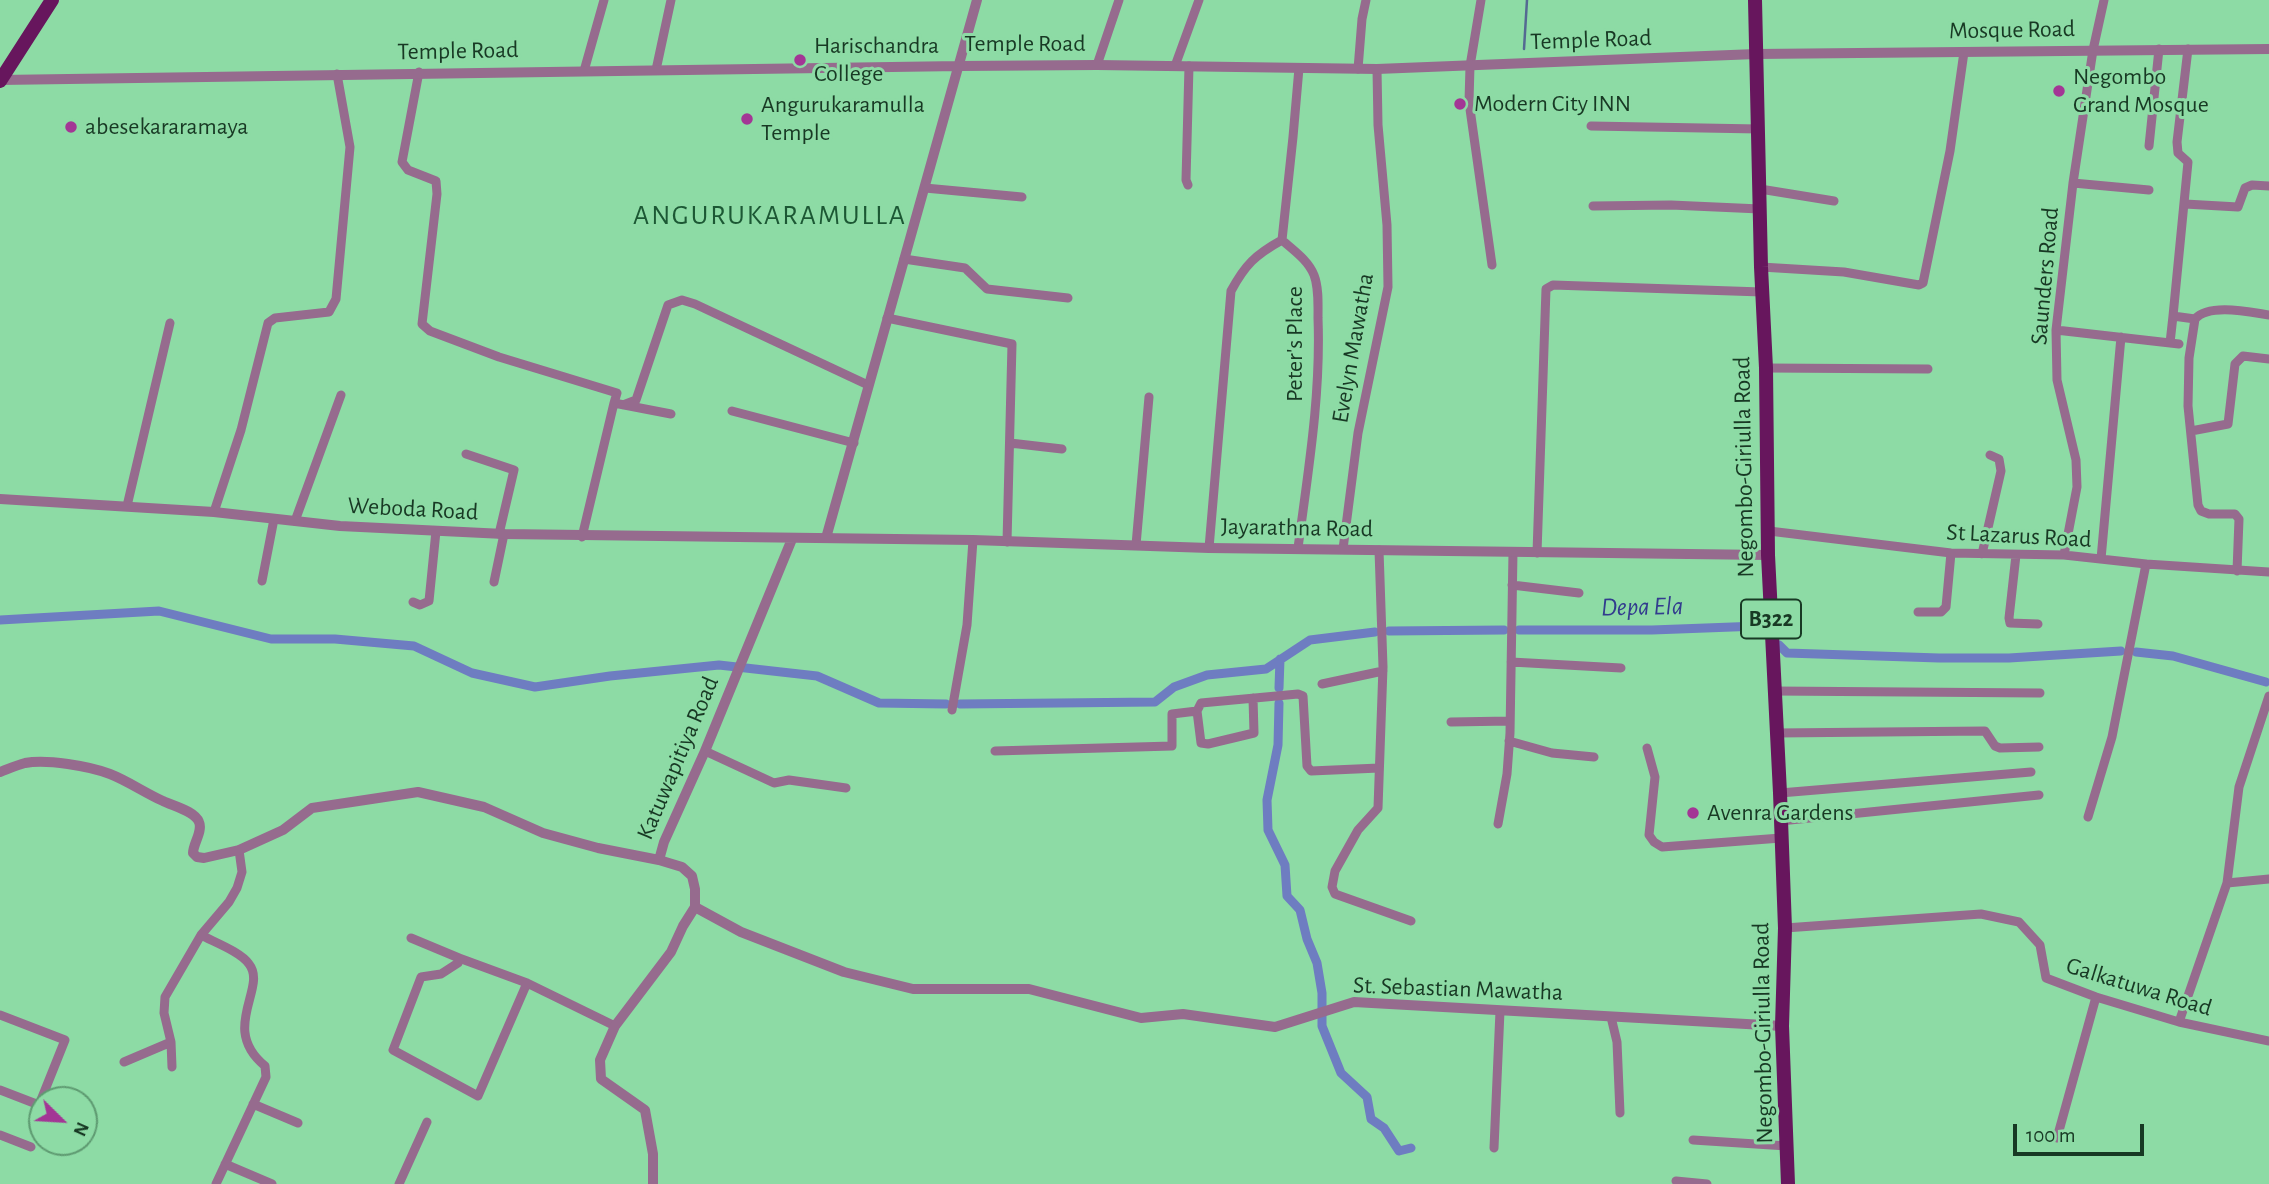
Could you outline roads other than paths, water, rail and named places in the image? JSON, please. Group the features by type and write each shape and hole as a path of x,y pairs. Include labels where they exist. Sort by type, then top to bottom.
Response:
{"main road":[{"path":"0,80 52,0"},
{"name":"Negombo-Giriulla Road","path":"1755,0 1766,368 1768,555 1785,928 1782,1026 1788,1184"}],"street":[{"path":"584,71 604,0"},
{"path":"656,70 671,0"},
{"path":"825,538 978,0"},
{"path":"1097,65 1119,0"},
{"path":"1175,66 1199,0"},
{"path":"1358,69 1366,0"},
{"path":"1481,0 1470,66 1469,102 1492,265"},
{"name":"Saunders Road","path":"2064,555 2077,487 2076,460 2057,380 2056,330 2073,183 2093,50 2104,0"},
{"path":"2149,146 2159,49"},
{"path":"2056,330 2174,344 2174,316 2188,162 2178,153 2177,142 2188,49"},
{"name":"Mosque Road","path":"1756,54 2269,49"},
{"path":"1761,267 1844,272 1919,285 1923,283 1950,151 1964,51"},
{"name":"Temple Road","path":"0,80 960,66 1377,69 1756,54"},
{"path":"1188,186 1189,66"},
{"path":"1209,548 1231,291 1243,269 1259,253 1282,240 1298,68"},
{"name":"Evelyn Mawatha","path":"1343,549 1358,433 1388,287 1387,225 1378,125 1377,69"},
{"path":"419,72 402,162 408,170 436,181 437,194 422,324 430,331 499,357 617,394 619,404 582,537"},
{"path":"214,512 242,430 268,323 275,318 329,312 336,299 350,147 337,74"},
{"path":"1591,126 1759,129"},
{"path":"2073,183 2149,190"},
{"path":"2185,204 2238,207 2245,188 2252,185 2269,186"},
{"path":"925,188 1022,197"},
{"path":"1760,189 1834,201"},
{"path":"1593,206 1671,205 1760,209"},
{"name":"Peter's Place","path":"1282,240 1301,256 1313,274 1317,290 1319,342 1312,440 1298,548"},
{"path":"904,259 965,268 987,289 1068,298"},
{"path":"1537,553 1546,289 1553,285 1762,292"},
{"path":"619,404 636,400 668,305 682,300 868,386"},
{"path":"2237,571 2239,519 2235,514 2209,514 2201,511 2198,505 2188,406 2189,358 2195,319 2203,312 2227,310 2269,315"},
{"path":"2174,316 2195,319"},
{"path":"887,318 1012,344 1007,542"},
{"path":"127,506 170,323"},
{"path":"2101,559 2121,337"},
{"path":"2190,431 2228,424 2235,365 2243,356 2269,359"},
{"path":"1766,368 1928,369"},
{"path":"295,521 341,395"},
{"path":"1136,545 1149,397"},
{"path":"619,404 671,414"},
{"path":"732,411 854,443"},
{"path":"1010,443 1062,449"},
{"path":"466,454 514,470 494,582"},
{"path":"1982,554 2001,471 1999,460 1990,455"},
{"name":"Weboda Road","path":"0,499 214,512 340,526 436,531 582,537 825,538"},
{"path":"262,581 274,519"},
{"path":"413,602 420,605 429,601 436,531"},
{"name":"St Lazarus Road","path":"1769,531 1951,553 2064,555 2146,564 2269,572"},
{"name":"Katuwapitiya Road","path":"695,907 692,876 682,867 659,860 664,842 705,751 792,538"},
{"name":"Jayarathna Road","path":"825,538 1209,548 1768,555"},
{"path":"952,710 967,625 973,540"},
{"path":"1379,550 1383,671 1378,808 1358,830 1335,871 1332,887 1335,894 1411,921"},
{"path":"1498,824 1507,774 1509,741 1513,552"},
{"path":"1918,611 1941,612 1946,607 1951,553"},
{"path":"2017,555 2010,624 2038,624"},
{"path":"2088,817 2112,737 2146,564"},
{"path":"1512,585 1580,593"},
{"path":"1511,662 1621,668"},
{"path":"1322,684 1383,671"},
{"path":"1774,691 2040,693"},
{"path":"1253,698 1254,733 1208,744 1200,743 1197,711 1201,703 1253,698 1298,694 1303,695 1307,766 1311,771 1379,768"},
{"path":"2179,1022 2227,883 2239,787 2269,696"},
{"path":"995,751 1172,746 1172,714 1197,711"},
{"path":"1451,722 1510,721"},
{"path":"1777,733 1985,731 1995,746 2000,748 2039,747"},
{"path":"1509,741 1552,754 1594,757"},
{"path":"1647,748 1655,776 1649,835 1654,842 1662,847 1781,838"},
{"path":"705,751 775,783 789,780 846,788"},
{"path":"0,772 26,763 89,768 113,775 146,794 193,815 200,828 193,845 193,853 204,858 239,850 283,830 312,808 418,792 484,807 543,834 659,860"},
{"path":"1780,793 2031,772"},
{"path":"1780,821 2039,795"},
{"path":"172,1067 171,1042 164,1013 165,997 201,935 229,902 237,888 242,872 239,850"},
{"path":"2227,883 2269,879"},
{"path":"653,1184 653,1154 645,1111 601,1079 600,1060 615,1026 671,952 682,926 695,907"},
{"name":"St. Sebastian Mawatha","path":"695,907 741,932 844,972 913,989 1029,989 1141,1018 1183,1014 1275,1027 1354,1002 1782,1026"},
{"name":"Galkatuwa Road","path":"1785,928 1981,914 2019,922 2040,945 2046,978 2096,997 2179,1022 2269,1041"},
{"path":"201,935 251,965 253,978 244,1028 247,1044 265,1066 265,1077 216,1184"},
{"path":"411,938 527,983 615,1026"},
{"path":"459,958 458,963 441,974 421,977 393,1050 478,1096 527,983"},
{"path":"2057,1138 2096,997"},
{"path":"1494,1148 1500,1011"},
{"path":"0,1015 65,1040 38,1105 0,1090"},
{"path":"1611,1017 1617,1042 1620,1113"},
{"path":"124,1062 171,1042"},
{"path":"253,1104 299,1123"},
{"path":"399,1184 427,1122"},
{"path":"0,1135 28,1146"},
{"path":"1693,1140 1787,1146"},
{"path":"225,1164 272,1184"},
{"path":"1676,1181 1707,1184"}],"waterway":[{"path":"1524,49 1527,0"},
{"path":"0,620 159,611 271,639 335,639 414,646 472,673 535,687 719,665 817,676 879,703 946,704"},
{"name":"Depa Ela","path":"1519,630 1652,630 1759,626 1764,630"},
{"path":"1389,631 1504,630"},
{"path":"960,704 1155,702 1174,687 1207,675 1266,669 1310,640 1375,632"},
{"path":"1779,645 1787,653 1939,658 2009,658 2121,651"},
{"path":"2136,652 2173,656 2266,682"},
{"path":"1279,688 1280,659"},
{"path":"1279,703 1278,745 1267,800 1268,830 1285,865 1287,896 1300,910 1307,939 1317,963 1322,993 1322,1026 1341,1073 1367,1097 1371,1119 1384,1128 1399,1151 1411,1148"}],"place":[{"name":"Harischandra College","path":"800,60"},
{"name":"Negombo Grand Mosque","path":"2059,91"},
{"name":"Modern City INN","path":"1460,104"},
{"name":"Angurukaramulla Temple","path":"747,119"},
{"name":"abesekararamaya","path":"71,127"},
{"name":"Avenra Gardens","path":"1693,813"}],"district":[{"name":"ANGURUKARAMULLA","path":"770,216"}]}
